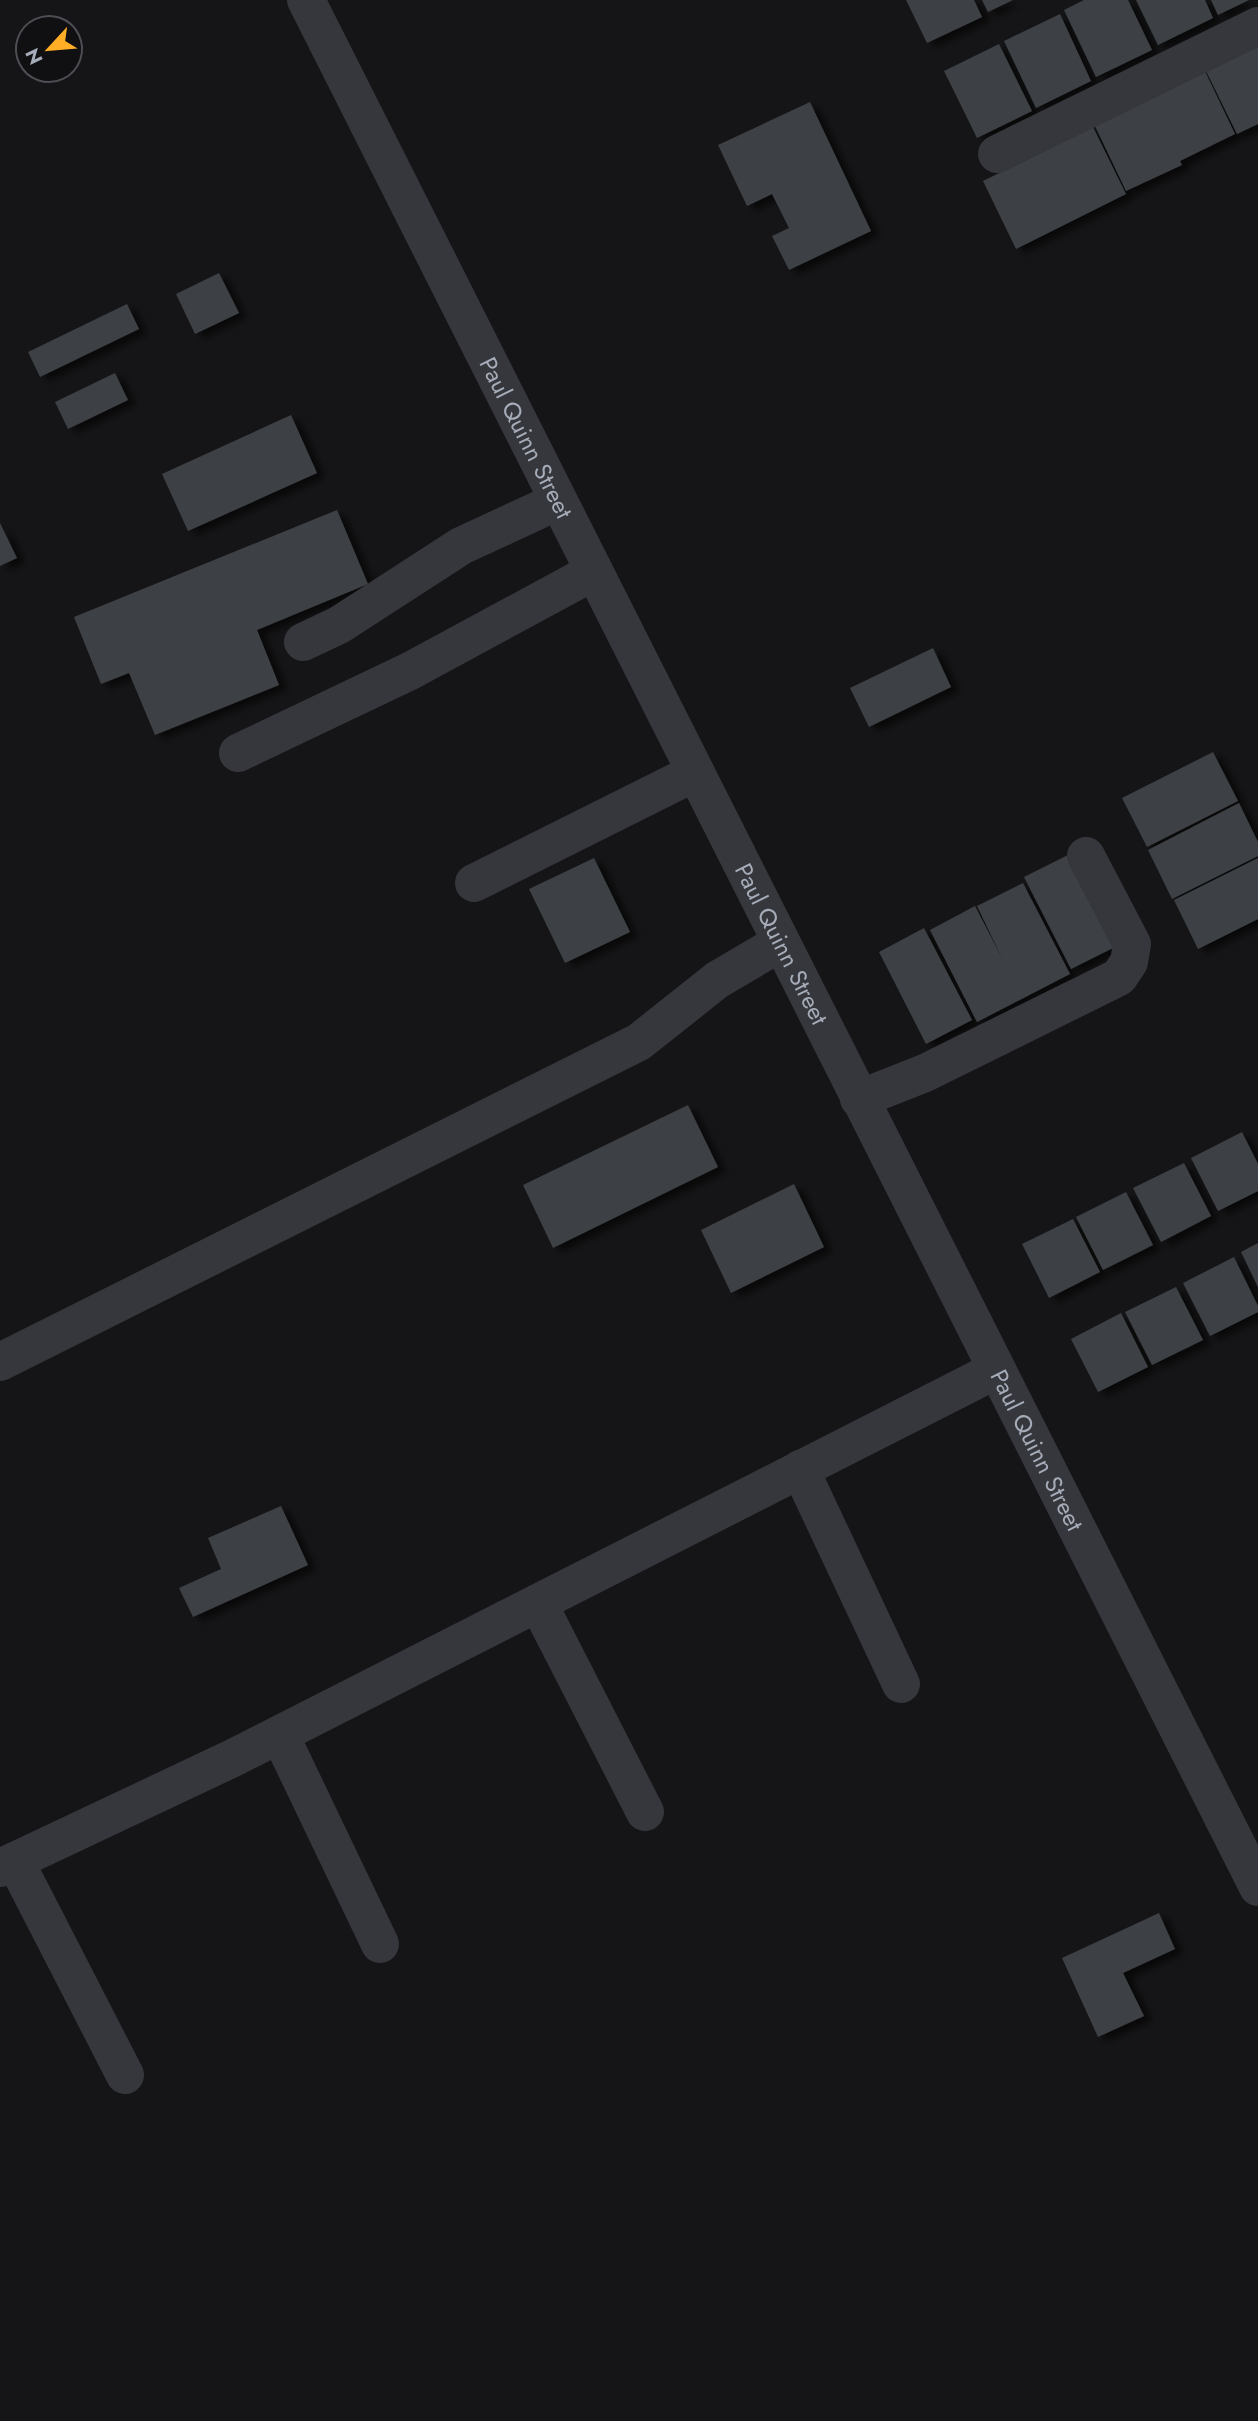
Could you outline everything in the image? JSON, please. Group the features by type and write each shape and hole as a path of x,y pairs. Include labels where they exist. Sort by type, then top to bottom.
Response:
{"street":[{"name":"Paul Quinn Street","path":"306,0 1258,1886"},
{"path":"997,154 1258,26"},
{"path":"303,642 339,625 461,546 558,501"},
{"path":"238,753 410,671 593,572"},
{"path":"474,883 694,773"},
{"path":"859,1099 925,1073 1119,977 1129,962 1132,944 1086,856"},
{"path":"0,1362 639,1042 717,980 780,943"},
{"path":"125,2075 8,1865 280,1735 996,1370"},
{"path":"800,1469 901,1684"},
{"path":"538,1604 645,1812"},
{"path":"280,1735 380,1944"}],"building":[{"path":"906,0 974,0 982,17 927,43"},
{"path":"982,0 1013,0 988,12"},
{"path":"1084,0 1128,0 1152,50 1096,77 1064,10"},
{"path":"1136,0 1205,0 1213,18 1158,45"},
{"path":"1211,0 1249,0 1218,15"},
{"path":"1060,14 1091,81 1036,108 1004,41"},
{"path":"1258,42 1258,124 1237,134 1204,67"},
{"path":"999,44 1032,111 977,138 944,71"},
{"path":"1203,67 1235,134 1180,161 1182,165 1126,191 1094,124"},
{"path":"810,102 871,231 789,270 772,236 789,228 772,194 747,206 718,145"},
{"path":"1093,127 1126,194 1016,249 983,181"},
{"path":"219,273 239,313 195,334 176,294"},
{"path":"127,304 139,329 40,377 28,352"},
{"path":"115,373 128,400 68,429 55,402"},
{"path":"291,415 317,473 188,531 162,474"},
{"path":"337,510 368,584 257,630 279,685 155,735 129,673 101,684 74,617"},
{"path":"0,523 17,558 0,566"},
{"path":"933,648 951,687 869,727 850,688"},
{"path":"1213,752 1238,801 1147,847 1122,798"},
{"path":"1239,803 1258,842 1258,856 1172,899 1148,850"},
{"path":"1070,854 1117,946 1071,969 1024,877"},
{"path":"594,858 630,932 565,963 529,889"},
{"path":"1258,858 1258,919 1198,949 1174,900"},
{"path":"1023,883 1070,974 977,1022 930,930 975,906 1002,958 977,906"},
{"path":"924,928 972,1020 926,1044 879,952"},
{"path":"688,1105 718,1167 553,1248 523,1185"},
{"path":"1242,1132 1258,1164 1258,1191 1218,1211 1191,1158"},
{"path":"1184,1163 1211,1216 1161,1242 1133,1188"},
{"path":"794,1184 824,1247 731,1293 701,1230"},
{"path":"1126,1192 1153,1245 1103,1270 1076,1217"},
{"path":"1073,1219 1100,1272 1049,1298 1022,1244"},
{"path":"1258,1243 1258,1287 1241,1252"},
{"path":"1234,1257 1258,1306 1258,1312 1210,1336 1183,1283"},
{"path":"1176,1287 1203,1340 1152,1365 1125,1312"},
{"path":"1121,1313 1148,1367 1098,1392 1071,1339"},
{"path":"281,1506 308,1565 193,1617 179,1588 221,1569 208,1538"},
{"path":"1159,1913 1175,1949 1123,1973 1144,2016 1098,2037 1062,1958"}]}
